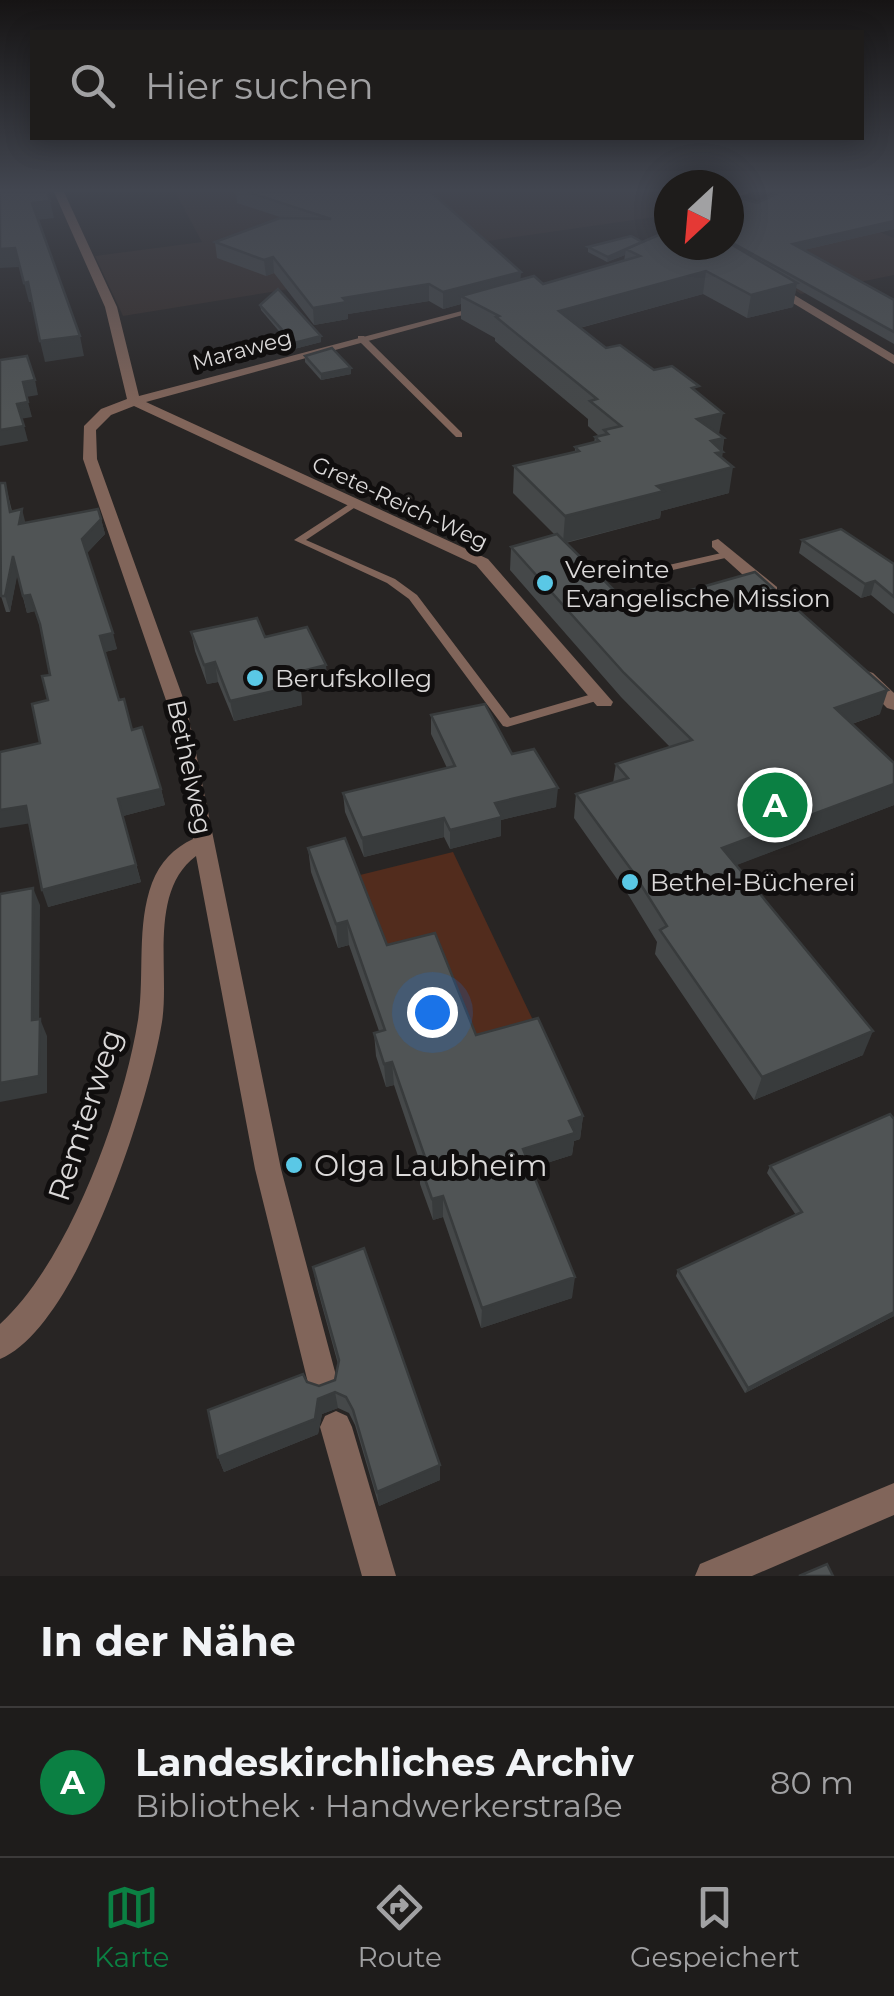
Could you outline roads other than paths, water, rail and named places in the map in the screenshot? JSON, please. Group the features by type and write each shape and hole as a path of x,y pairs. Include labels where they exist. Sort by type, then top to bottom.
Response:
{"street":[{"path":"93,266 112,307 134,401"},
{"path":"762,280 894,360"},
{"name":"Maraweg","path":"134,401 505,300"},
{"name":"Grete-Reich-Weg","path":"134,401 482,562 602,699"},
{"name":"Bethelweg","path":"134,401 106,412 89,429 90,459 169,673 206,842 268,1169 322,1383"},
{"path":"724,549 788,606"},
{"path":"857,668 894,704"},
{"name":"Remterweg","path":"0,1344 40,1300 87,1216 140,1068 150,1019 162,887 182,854 206,842"},
{"path":"336,1427 380,1576"},
{"path":"712,1576 894,1499"}],"lane":[{"path":"362,338 459,435"},
{"path":"354,504 299,540 391,580 413,597 506,723 602,699"},
{"path":"664,569 724,549"}],"place":[{"name":"Vereinte Evangelische Mission","path":"545,583"},
{"name":"Berufskolleg","path":"255,678"},
{"name":"Landeskirchliches Archiv","path":"775,805"},
{"name":"Bethel-Bücherei","path":"630,882"},
{"name":"Olga Laubheim","path":"294,1165"}]}
